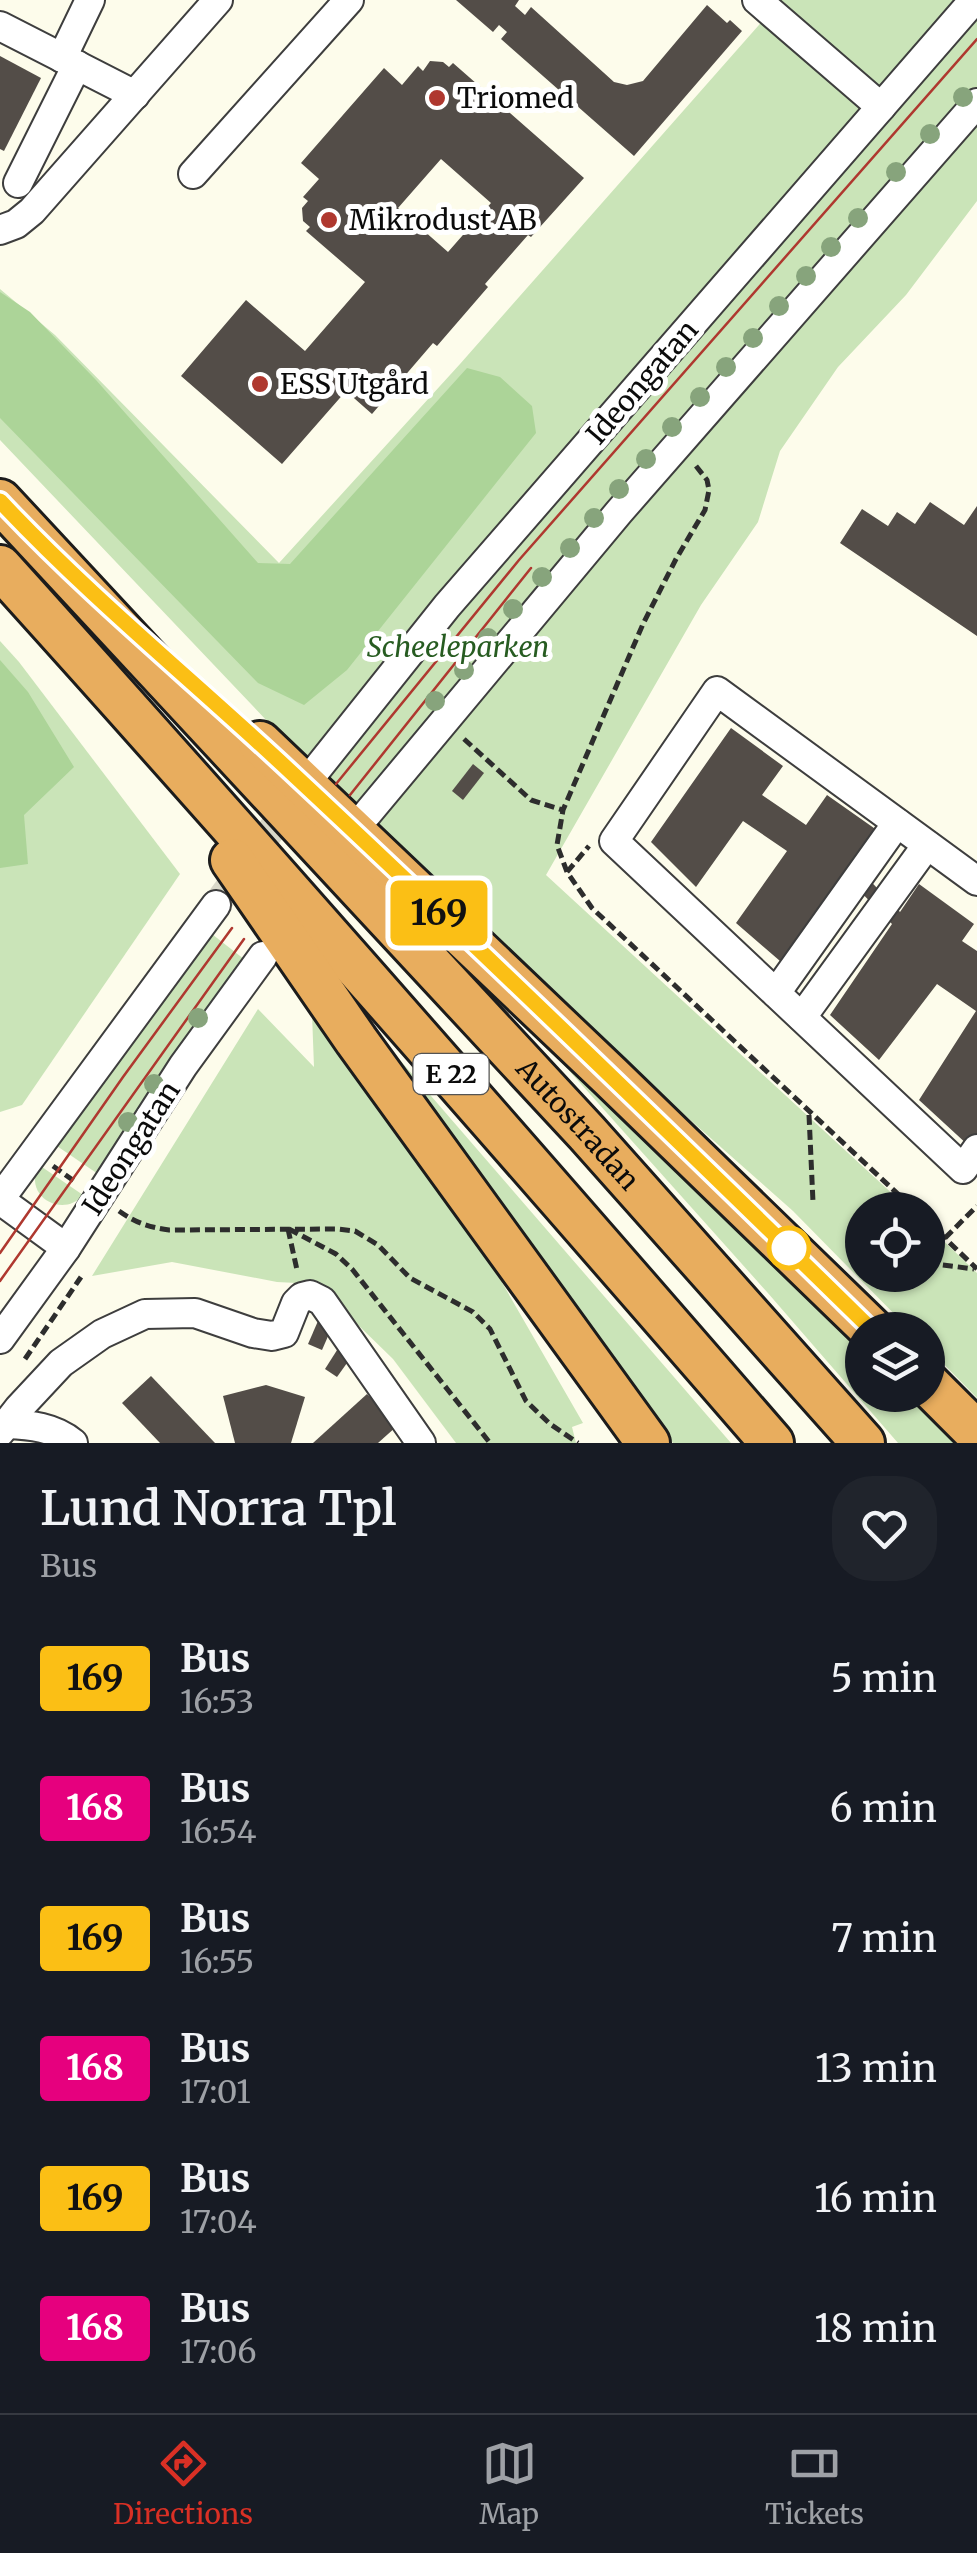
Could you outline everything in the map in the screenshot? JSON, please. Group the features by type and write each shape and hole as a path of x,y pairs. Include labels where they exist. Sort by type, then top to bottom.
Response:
{"highway":[{"name":"Autostradan","path":"0,501 573,1118 863,1443"},
{"path":"47,552 344,822 853,1312"},
{"name":"E 22","path":"0,567 556,1193 772,1443"},
{"path":"126,707 356,1040 648,1443"},
{"path":"945,1401 977,1433"}],"street":[{"path":"46,196 9,178 70,62 90,0"},
{"path":"0,230 16,224 32,211 218,0"},
{"path":"194,174 350,0"},
{"path":"757,0 881,107"},
{"name":"Ideongatan","path":"317,769 447,606 974,0"},
{"path":"0,26 135,95"},
{"path":"367,814 619,512 977,103"},
{"path":"977,881 718,692 614,841 963,1169 977,1149"},
{"path":"776,993 898,823"},
{"path":"802,1018 927,845"},
{"path":"66,1248 0,1200 216,905"},
{"name":"Ideongatan","path":"0,1339 66,1248 110,1205 183,1066 262,956"},
{"path":"4,1428 61,1363 102,1334 146,1314 196,1313 272,1336 284,1333 296,1303 310,1295 322,1301 421,1443"},
{"path":"4,1428 38,1426 72,1443"}],"path":[{"path":"688,457 707,480 709,500 643,624 562,810 557,845 567,872 592,908 896,1192"},
{"path":"455,730 532,800 562,810"},
{"path":"809,1112 813,1202"},
{"path":"34,1152 147,1227 355,1231 378,1246 410,1278 473,1312 490,1329 526,1401 578,1443"},
{"path":"945,1265 977,1269 945,1238 977,1206"},
{"path":"288,1229 302,1297"},
{"path":"288,1229 336,1254 352,1269 490,1443"}],"green space":[{"name":"Scheeleparken","path":"781,0 977,0 977,201 906,295 838,367 780,451 758,522 701,605 546,875 890,1192 845,1192 845,1264 793,1211 542,994 308,764 0,440 0,289 55,335 279,563"},
{"path":"0,292 30,312 96,380 258,563 290,564 467,368 500,377 532,406 536,433 347,670 304,705 258,683 0,418"},
{"path":"0,641 180,874 22,1105 0,1112"},
{"path":"0,660 28,692 74,767 24,815 28,864 0,868"},
{"path":"208,931 249,963 98,1174 54,1144"},
{"path":"323,971 731,1443 673,1443"},
{"path":"258,1009 314,1067 312,1014 394,1119 500,1279 583,1423 572,1427 576,1443 456,1443 393,1359 316,1284 277,1282 172,1262 92,1276"},
{"path":"539,1037 845,1325 845,1382"},
{"path":"39,1165 83,1195 65,1205 47,1201 36,1186"},
{"name":"Scheeleparken","path":"945,1242 977,1273 977,1398 945,1365 945,1312 892,1312 873,1292 945,1292"},
{"path":"871,1412 934,1412 965,1443 898,1443"}],"building":[{"path":"456,0 519,0 515,6 525,15 531,7 614,82 627,85 643,81 707,5 742,31 634,156 501,39 507,32 499,25 493,32"},
{"path":"0,56 41,78 4,151 0,149"},
{"path":"430,61 449,67 453,63 584,178 531,237 528,235 437,346 433,343 372,414 346,391 282,464 181,376 246,300 305,351 365,282 306,231 310,227 303,221 302,208 308,201 303,197 319,179 301,163 384,68 402,85 418,66 423,71","holes":["441,159 491,203 448,252 398,208"]},
{"path":"930,502 964,525 977,506 977,636 840,543 862,509 888,526 897,512 915,524"},
{"path":"731,728 783,766 762,795 806,825 827,795 881,833 857,867 900,912 919,884 974,924 962,941 977,951 977,1134 969,1146 919,1100 976,1011 937,984 879,1060 830,1015 892,924 848,879 787,967 736,923 787,851 743,821 696,887 651,842"},
{"path":"473,764 484,773 463,800 452,791"},
{"path":"318,1321 332,1327 322,1350 308,1344"},
{"path":"339,1347 352,1356 337,1377 325,1369"},
{"path":"151,1376 215,1443 160,1443 122,1403"},
{"path":"266,1385 305,1397 291,1443 235,1443 223,1396"},
{"path":"367,1394 397,1426 378,1443 313,1443"}],"tunnel":[{"path":"216,905 295,798"}],"tram line":[{"path":"336,784 519,560 977,39"},
{"path":"350,795 531,568"},
{"path":"0,1253 232,928"},
{"path":"0,1281 244,939"}],"bus line":[{"name":"169","path":"0,501 47,552 344,822 853,1312"}],"place":[{"name":"Triomed","path":"437,98"},
{"name":"Mikrodust AB","path":"329,220"},
{"name":"ESS Utgård","path":"260,384"}]}
